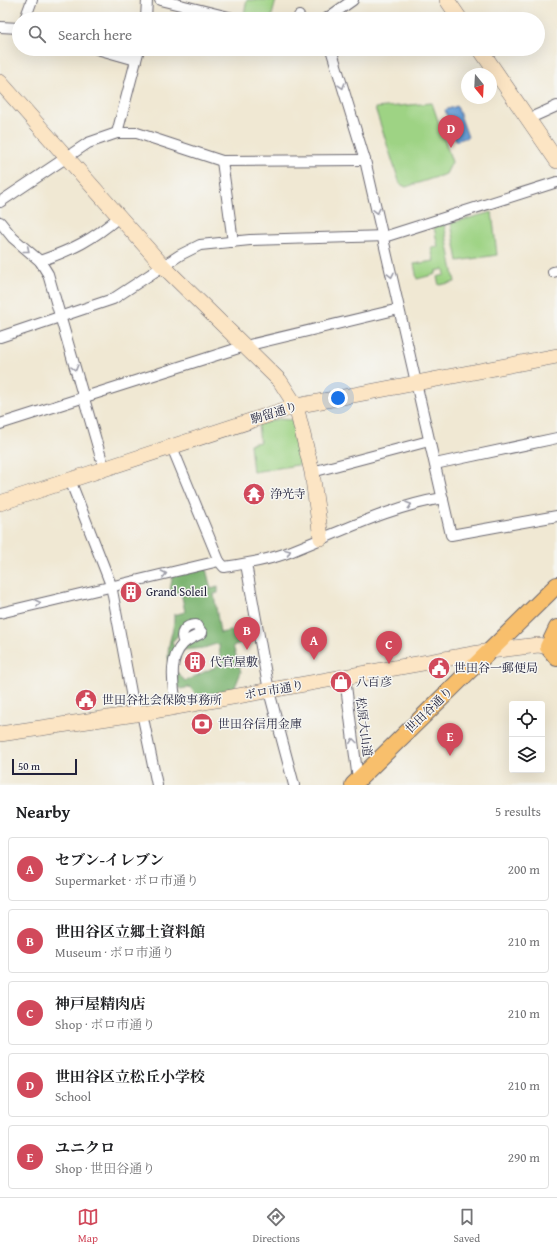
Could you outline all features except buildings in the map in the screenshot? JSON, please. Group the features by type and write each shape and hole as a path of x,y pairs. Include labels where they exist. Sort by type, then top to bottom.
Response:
{"main road":[{"name":"世田谷通り","path":"356,783 557,585"},
{"path":"552,652 557,628"}],"street":[{"path":"28,12 32,0"},
{"path":"146,12 147,0"},
{"path":"160,0 209,12"},
{"path":"336,12 353,0"},
{"path":"447,0 455,12"},
{"path":"0,26 12,27"},
{"path":"122,56 136,60"},
{"path":"117,133 137,56"},
{"path":"333,56 365,160 415,383 443,498 450,535 557,516"},
{"path":"485,56 557,161"},
{"path":"0,82 163,266 280,381 296,406 312,472 321,538"},
{"path":"528,119 557,106"},
{"path":"0,202 88,143 117,133 137,133 222,162 365,160"},
{"path":"222,162 233,242"},
{"path":"0,337 113,299 163,266 200,245 233,242 383,237 557,182"},
{"path":"40,261 74,249 95,237 119,217"},
{"path":"0,222 12,238 40,261 48,274 104,468"},
{"path":"0,424 245,346 398,309"},
{"name":"駒留通り","path":"0,503 296,406 557,356"},
{"path":"435,464 557,438"},
{"path":"312,472 429,440"},
{"path":"172,447 219,562 224,567 246,564 283,554 381,514 422,501 443,498"},
{"path":"70,480 111,585 138,714 157,785"},
{"path":"0,613 111,585 219,562"},
{"path":"246,564 269,691 294,785"},
{"path":"176,707 172,671 177,651 184,643"},
{"name":"ボロ市通り","path":"0,734 138,714 490,651 538,645 552,652"},
{"name":"松原大山道","path":"345,678 356,783"}],"green space":[{"path":"247,0 276,0 273,12 244,12"},
{"path":"432,103 452,162 446,174 406,187 400,184 375,108"},
{"path":"492,212 497,255 458,261 451,223"},
{"path":"444,224 455,282 439,285 437,277 445,275 444,269 436,271 436,274 417,279 414,264 434,261 431,248 438,247 434,227"},
{"path":"278,419 294,420 304,464 253,472 250,444 260,442 258,425"},
{"path":"205,565 211,589 218,587 218,593 214,594 220,633 240,629 242,642 233,646 241,672 233,692 197,696 190,687 181,689 177,686 177,672 185,681 215,667 223,661 220,655 219,645 216,644 204,648 182,650 192,637 179,634 172,642 176,651 169,663 168,650 174,615 185,612 181,592 172,593 170,591 173,573"}],"water":[{"path":"457,106 468,137 456,141 445,110"}],"place":[{"name":"世田谷区立松丘小学校","path":"451,148"},
{"name":"浄光寺","path":"254,494"},
{"name":"Grand Soleil","path":"131,592"},
{"name":"世田谷区立郷土資料館","path":"247,650"},
{"name":"セブン-イレブン","path":"314,660"},
{"name":"代官屋敷","path":"195,662"},
{"name":"神戸屋精肉店","path":"389,664"},
{"name":"世田谷一郵便局","path":"439,668"},
{"name":"八百彦","path":"341,682"},
{"name":"世田谷社会保険事務所","path":"86,700"},
{"name":"世田谷信用金庫","path":"202,724"},
{"name":"ユニクロ","path":"450,756"}]}
